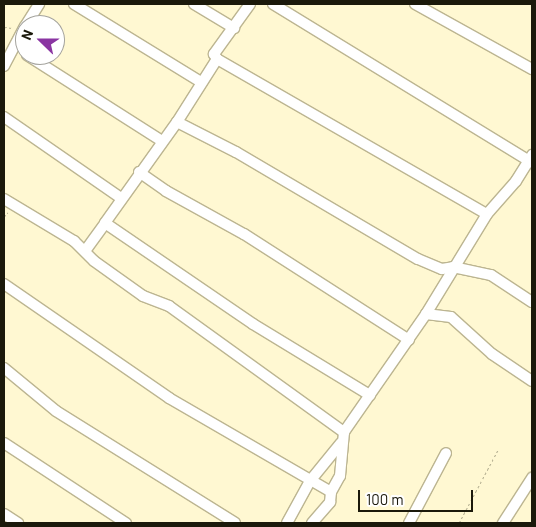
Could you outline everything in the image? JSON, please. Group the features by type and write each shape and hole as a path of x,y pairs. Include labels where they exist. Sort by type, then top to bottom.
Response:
{"street":[{"path":"32,15 39,4"},
{"path":"74,4 201,82"},
{"path":"194,4 234,28"},
{"path":"250,4 214,54 217,59 487,214"},
{"path":"273,4 531,159 516,181 487,214 453,266 444,273 426,314 343,437 310,481 287,523"},
{"path":"416,4 532,69"},
{"path":"4,66 15,47"},
{"path":"85,251 176,122 217,59"},
{"path":"43,65 162,141"},
{"path":"4,117 121,198"},
{"path":"176,122 236,152 444,273"},
{"path":"139,172 166,191 244,234 409,340"},
{"path":"4,199 85,251 113,275 143,296 169,306 343,437"},
{"path":"105,223 253,324 370,396"},
{"path":"453,266 491,275 532,302"},
{"path":"4,284 169,398 330,492"},
{"path":"426,314 452,317 492,354 531,376"},
{"path":"4,368 56,411 235,523"},
{"path":"312,523 330,502 330,492 340,476 343,437"},
{"path":"4,442 126,523"},
{"path":"409,523 446,453"},
{"path":"503,523 532,478"},
{"path":"4,514 18,523"}],"path":[{"path":"459,523 498,450"}]}
